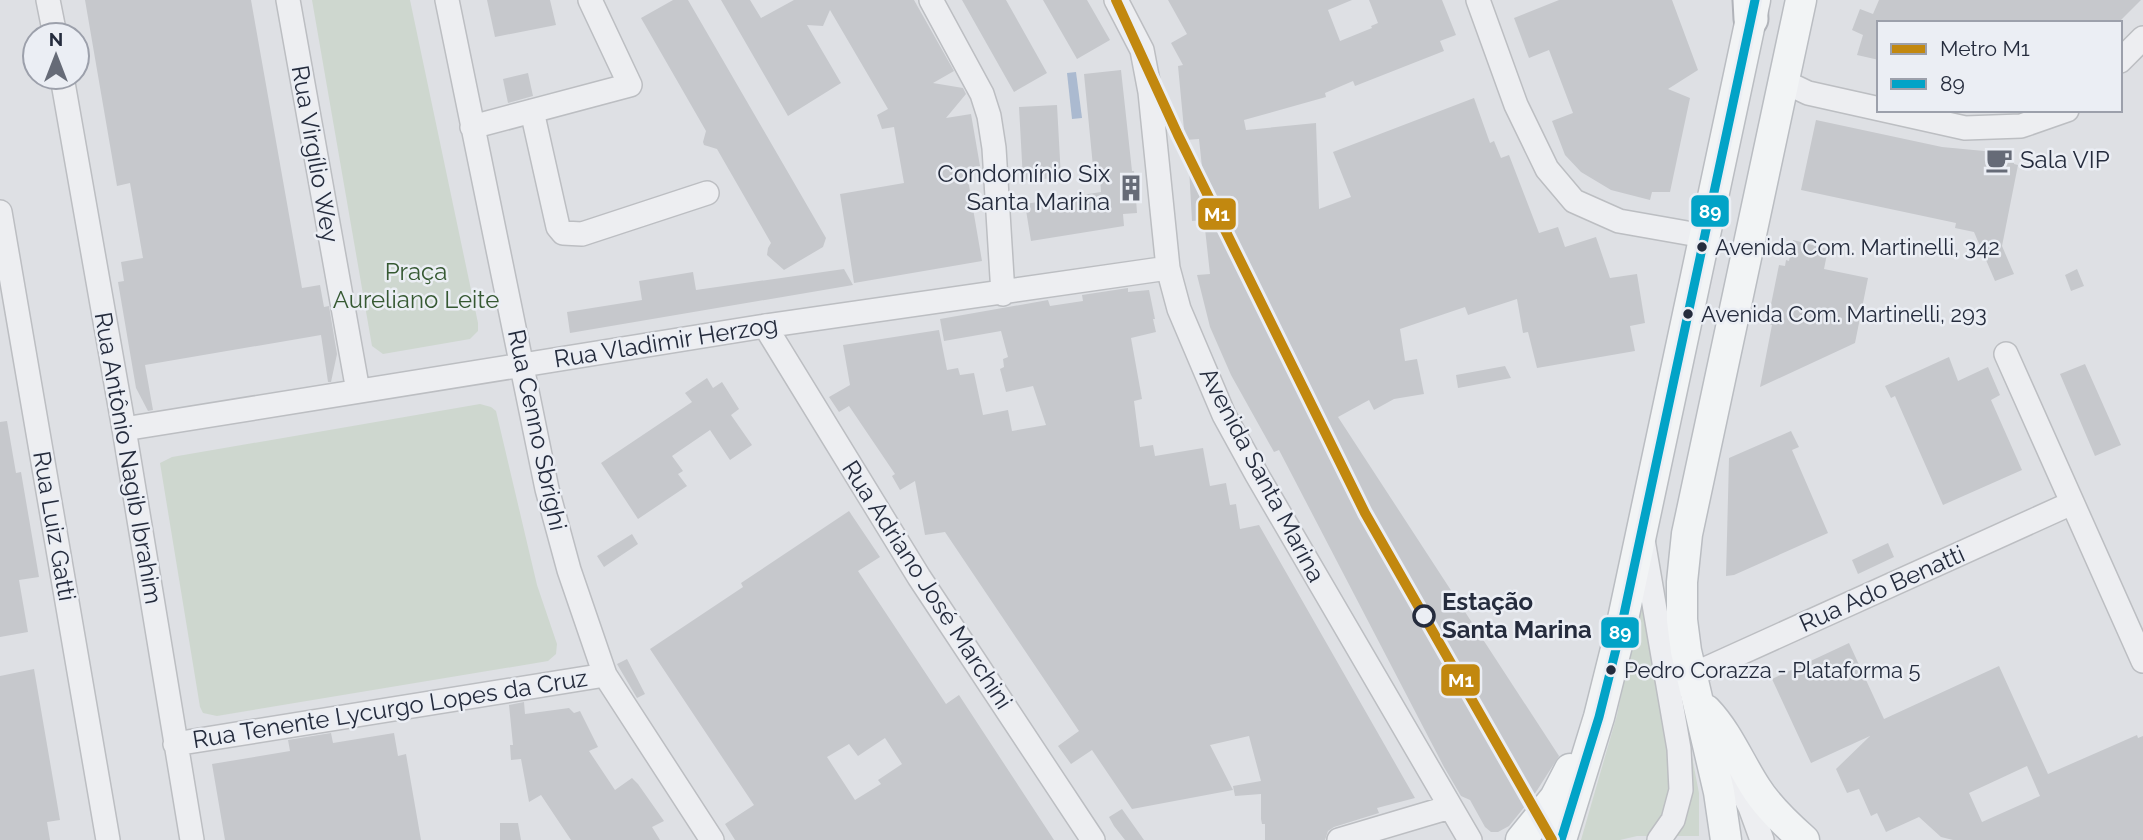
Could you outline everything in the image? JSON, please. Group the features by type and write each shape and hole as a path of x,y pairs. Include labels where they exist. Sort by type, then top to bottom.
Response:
{"main road":[{"path":"1726,840 1719,792 1682,621 1682,582 1687,534 1801,0"},
{"path":"1561,840 1599,717 1641,534 1752,6"},
{"path":"1521,840 1555,798 1599,717"},
{"path":"1702,717 1719,724 1758,791 1804,840"}],"street":[{"path":"48,0 52,21"},
{"name":"Rua Virgílio Wey","path":"288,0 358,391"},
{"name":"Rua Cenno Sbrighi","path":"447,0 547,489 569,570 605,675 708,837"},
{"path":"472,127 630,85 590,0"},
{"path":"931,0 982,94 989,116 994,148 1003,294"},
{"name":"Avenida Santa Marina","path":"1116,0 1142,50 1150,92 1168,268 1179,309 1224,415 1470,840"},
{"path":"1478,0 1516,106 1547,169 1574,201 1619,221 1704,236"},
{"path":"2122,59 2143,38"},
{"path":"1783,80 1808,93 1877,108"},
{"name":"Rua Antônio Nagib Ibrahim","path":"64,91 192,840"},
{"path":"532,111 558,227 563,233 582,234 706,193"},
{"path":"1893,112 1965,128 2021,126 2061,112"},
{"name":"Rua Luiz Gatti","path":"0,212 4,259 108,840"},
{"name":"Rua Vladimir Herzog","path":"124,429 765,326 1003,294 1168,268"},
{"name":"Rua Adriano José Marchini","path":"765,326 919,577 1093,840"},
{"path":"2006,355 2143,661"},
{"name":"Rua Ado Benatti","path":"1692,675 2071,503"},
{"path":"1641,534 1679,749 1681,790 1673,821 1659,840"},
{"name":"Rua Tenente Lycurgo Lopes da Cruz","path":"176,744 605,675"},
{"path":"1702,717 1751,807 1762,840"},
{"path":"1339,840 1395,832 1450,807"}],"green space":[{"name":"Praça Aureliano Leite","path":"312,0 410,0 478,323 478,331 470,339 383,354 372,346"},
{"path":"480,404 496,411 537,585 557,644 556,654 548,661 217,716 203,713 160,463 172,457"},
{"path":"1652,551 1699,793 1699,836 1637,836 1620,840 1581,840 1617,715"}],"water":[{"path":"1076,72 1082,118 1072,119 1067,73"}],"building":[{"path":"85,0 251,0 302,288 320,285 324,307 329,306 337,354 331,382 328,382 321,335 145,365 153,410 148,411 136,388 118,282 124,281 121,262 143,258 130,183 117,186 91,35 91,21 89,21"},
{"path":"487,0 550,0 556,25 495,37"},
{"path":"673,0 688,0 826,238 823,247 784,270 767,255 771,243 717,149 704,145 706,131 641,18"},
{"path":"721,0 750,0 761,18 794,0 914,0 954,71 933,83 963,88 966,94 946,118 971,114 980,166 966,168 982,261 854,283 840,194 904,183 894,127 882,129 877,115 888,109 830,10 823,26 807,25 841,83 788,116"},
{"path":"962,0 1006,0 1047,73 1014,92"},
{"path":"1043,0 1087,0 1110,40 1077,59"},
{"path":"1168,0 1352,0 1328,10 1340,41 1378,23 1369,0 1442,0 1456,35 1440,41 1444,51 1355,86 1353,81 1325,93 1326,97 1244,120 1246,130 1316,123 1319,209 1351,197 1333,152 1474,98 1490,143 1494,141 1501,158 1509,155 1539,233 1558,227 1565,247 1596,237 1610,278 1637,274 1645,323 1630,326 1635,351 1537,368 1528,332 1523,333 1517,299 1468,315 1465,307 1400,329 1405,361 1417,359 1424,394 1394,399 1374,410 1369,400 1338,417 1559,756 1534,795 1509,826 1498,832 1491,832 1485,827 1470,800 1461,796 1444,767 1279,450 1274,452 1231,375 1210,327 1197,275 1210,274 1204,220 1192,221 1189,168 1202,167 1199,139 1185,140 1178,66 1183,65 1171,43 1187,34"},
{"path":"1559,0 1672,0 1698,70 1668,89 1690,98 1670,192 1652,192 1650,200 1611,190 1581,172 1565,155 1552,121 1573,113 1549,50 1529,58 1514,18"},
{"path":"1879,0 2141,0 2120,21 1877,21 1877,60 1857,55 1863,35 1852,30 1860,9 1873,14"},
{"path":"1121,70 1137,213 1123,214 1124,226 1031,241 1025,204 1101,192 1100,177 1094,177 1084,74"},
{"path":"528,73 533,96 508,103 503,79"},
{"path":"1057,105 1061,178 1023,180 1019,107"},
{"path":"1816,120 1942,147 1984,151 2013,148 2014,164 2018,165 2002,246 2014,274 1995,281 1974,232 1955,228 1956,223 1801,190"},
{"path":"1793,240 1828,249 1824,269 1868,278 1855,343 1760,387 1772,325 1767,324 1779,265 1785,266 1786,260 1789,261"},
{"path":"844,269 853,285 570,333 567,312 642,300 639,281 693,272 696,290"},
{"path":"2077,269 2084,286 2071,291 2065,275"},
{"path":"1128,288 1128,292 1149,290 1156,332 1131,338 1142,399 1134,401 1140,447 1153,445 1155,456 1203,448 1210,486 1226,483 1230,505 1236,504 1240,529 1259,525 1415,798 1377,808 1379,813 1334,827 1328,831 1325,840 1265,840 1265,824 1262,824 1261,819 1261,794 1235,796 1233,786 1261,781 1249,736 1210,745 1233,790 1132,809 1092,750 1071,764 1058,746 1079,731 945,532 925,535 915,481 900,490 892,476 895,474 849,406 839,412 829,397 850,385 843,345 939,330 947,370 958,368 960,375 974,373 983,415 1008,410 1012,431 1046,425 1033,386 1006,392 1000,369 1004,367 1003,359 1008,357 1001,331 944,341 940,319 1048,300 1050,306 1083,301 1082,295"},
{"path":"1949,357 1958,381 1988,367 2000,395 1991,400 2022,470 1943,505 1895,396 1891,398 1885,386"},
{"path":"2085,364 2121,445 2095,456 2060,374"},
{"path":"1505,366 1511,378 1458,388 1456,375"},
{"path":"707,378 713,388 722,382 739,409 731,415 752,445 730,460 710,430 672,456 683,471 678,474 687,486 638,519 601,463 692,402 685,393"},
{"path":"7,421 16,473 21,472 39,577 19,580 28,632 0,637 0,422"},
{"path":"1791,431 1799,447 1792,450 1828,533 1734,575 1726,576 1729,458"},
{"path":"849,511 880,557 858,571 946,704 959,695 1054,840 735,840 725,824 754,805 650,649 743,587 741,583","holes":["885,738 902,764 878,780 881,784 855,800 827,757 849,744 858,756"]},
{"path":"632,534 638,544 604,567 597,556"},
{"path":"1888,543 1894,557 1858,574 1852,560"},
{"path":"1849,643 1884,719 1999,666 2048,774 2137,735 2138,738 2143,736 2143,840 1953,840 1941,837 1919,817 1886,832 1877,813 1871,816 1859,789 1847,793 1836,769 1870,736 1811,763 1772,679","holes":["2027,766 2040,796 1982,822 1969,793"]},
{"path":"627,659 645,694 637,698 617,664"},
{"path":"34,669 60,820 47,822 50,840 0,840 0,676"},
{"path":"524,702 525,714 569,708 574,713 580,711 598,747 589,751 615,790 632,778 638,784 664,821 652,827 660,840 571,840 541,795 529,802 521,759 511,760 510,745 513,745 509,705"},
{"path":"331,733 333,743 394,733 398,756 406,754 421,840 225,840 212,764 290,751 288,740"},
{"path":"1122,809 1144,840 1125,840 1114,826 1109,817"},
{"path":"500,823 518,823 521,840 500,840"}],"metro line":[{"name":"M1","path":"1116,0 1178,135 1365,513 1552,840"}],"transit line":[{"name":"89","path":"1561,840 1599,717 1620,633 1755,0"}],"place":[{"name":"Sala VIP","path":"1999,160"},
{"name":"Condomínio Six Santa Marina","path":"1131,188"},
{"name":"Avenida Com. Martinelli, 342","path":"1702,247"},
{"name":"Avenida Com. Martinelli, 293","path":"1688,314"},
{"name":"Estação Santa Marina","path":"1424,616"},
{"name":"Pedro Corazza - Plataforma 5","path":"1611,670"}]}
